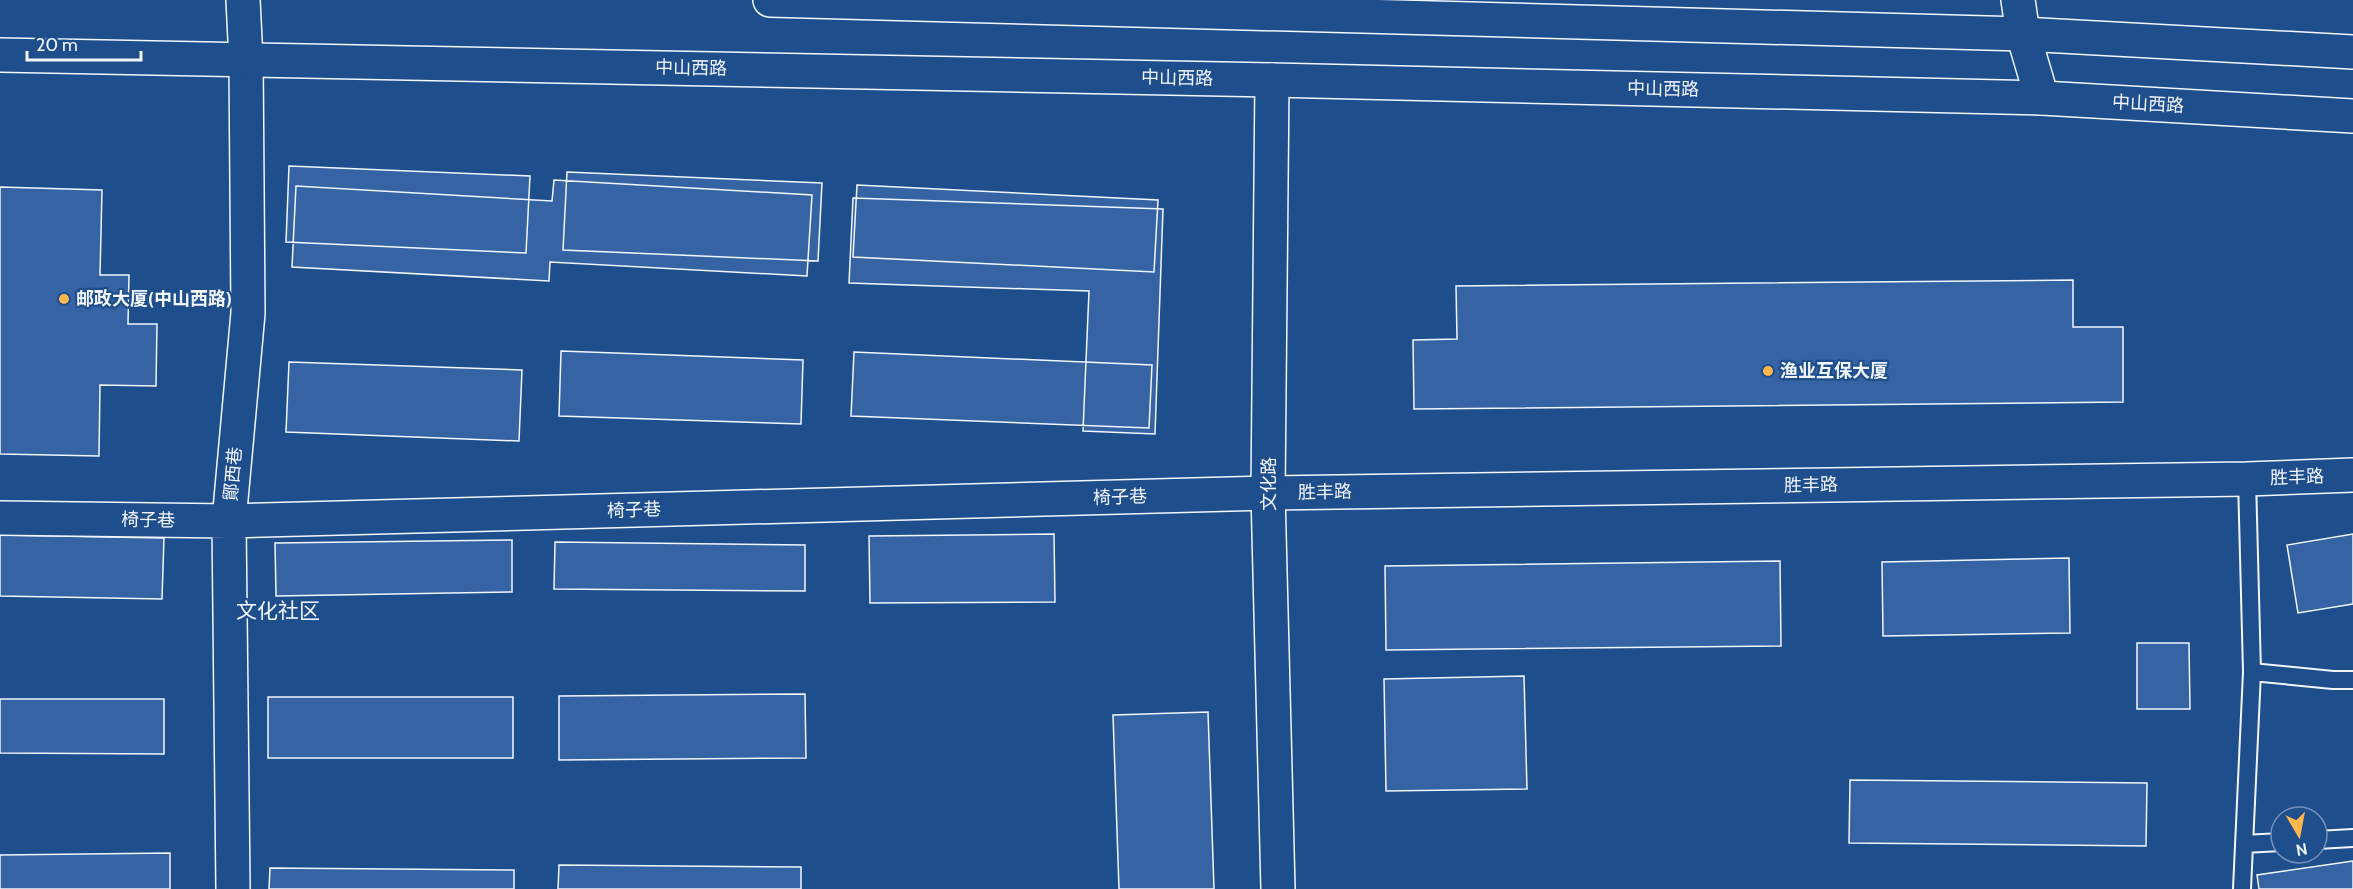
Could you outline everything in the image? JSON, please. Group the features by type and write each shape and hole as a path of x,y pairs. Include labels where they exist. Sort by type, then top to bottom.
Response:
{"street":[{"name":"鄮西巷","path":"233,889 229,521 248,313 246,60 243,0"},
{"path":"770,0 2023,34 2353,52"},
{"path":"2018,0 2023,34 2042,98"},
{"name":"中山西路","path":"0,55 2042,98 2353,116"},
{"name":"文化路","path":"1272,80 1268,493 1278,889"},
{"name":"胜丰路","path":"1268,493 2247,479 2353,475"},
{"name":"椅子巷","path":"0,518 229,521 1268,493"}],"lane":[{"path":"2242,889 2252,672 2247,479"},
{"path":"2252,672 2353,680"},
{"path":"2329,839 2353,838"},
{"path":"2244,844 2269,843"}],"building":[{"path":"289,166 530,176 526,253 286,242"},
{"path":"567,172 822,183 818,261 563,250"},
{"path":"554,180 812,195 807,276 550,262 549,281 292,267 296,186 552,201"},
{"path":"857,185 1158,200 1154,272 853,257"},
{"name":"邮政大厦(中山西路)","path":"0,187 102,190 100,275 129,275 128,324 157,324 156,386 100,385 99,456 0,454"},
{"path":"853,198 1163,209 1155,434 1083,431 1089,291 849,283"},
{"name":"渔业互保大厦","path":"2073,280 2073,327 2123,327 2123,402 1414,409 1413,340 1457,339 1456,286"},
{"path":"561,351 803,360 801,424 559,416"},
{"path":"854,352 1152,365 1149,428 851,416"},
{"path":"289,362 522,370 519,441 286,432"},
{"path":"1054,534 1055,602 870,603 869,536"},
{"path":"2353,534 2353,604 2298,613 2287,545"},
{"path":"0,535 164,538 162,599 0,596"},
{"path":"512,540 512,592 276,596 275,543"},
{"path":"555,542 805,545 805,591 554,589"},
{"path":"2069,558 2070,633 1883,636 1882,562"},
{"path":"1780,561 1781,646 1386,650 1385,566"},
{"path":"2137,643 2189,643 2190,709 2137,709"},
{"path":"1524,676 1527,789 1386,791 1384,679"},
{"path":"805,694 806,758 559,760 559,696"},
{"path":"268,697 513,697 513,758 268,758"},
{"path":"0,699 164,699 164,754 0,753"},
{"path":"1208,712 1214,889 1119,889 1113,715"},
{"path":"1850,780 2147,783 2146,846 1849,843"},
{"path":"170,853 170,889 0,889 0,855"},
{"path":"2353,861 2353,889 2259,889 2257,875"},
{"path":"559,865 801,867 801,889 558,889"},
{"path":"270,868 514,870 514,889 269,889"}],"place":[{"name":"邮政大厦(中山西路)","path":"64,299"},
{"name":"渔业互保大厦","path":"1768,371"}],"district":[{"name":"文化社区","path":"278,610"}]}
